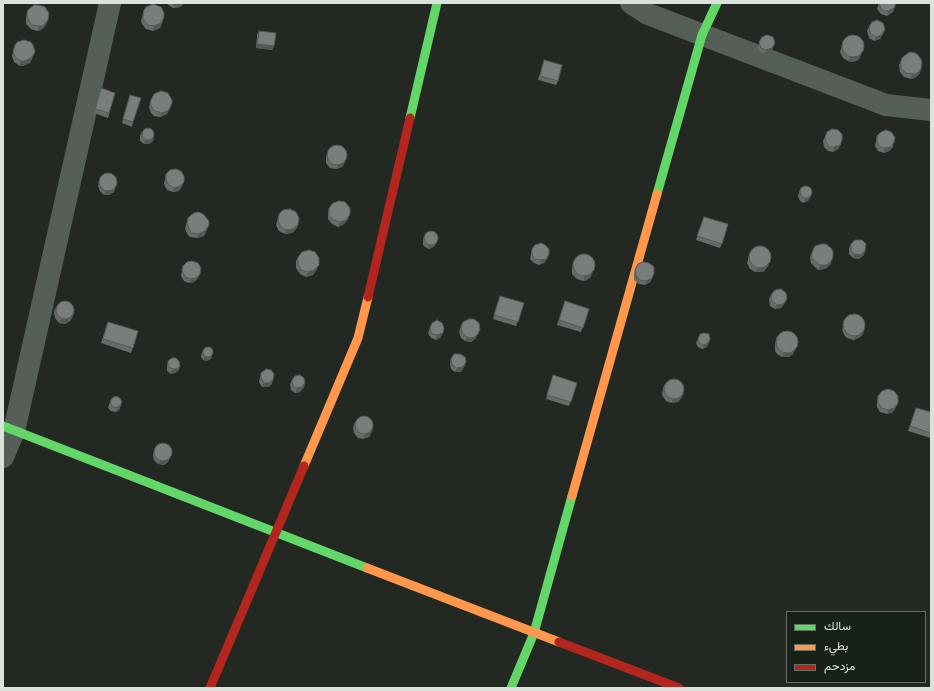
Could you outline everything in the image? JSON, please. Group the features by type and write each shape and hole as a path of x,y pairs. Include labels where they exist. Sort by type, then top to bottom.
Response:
{"street":[{"path":"3,457 8,428 110,3"},
{"path":"210,688 358,338 437,3"},
{"path":"631,3 648,14 886,105 931,110"},
{"path":"511,688 534,633 702,35 717,3"},
{"path":"8,428 275,533 679,688"}],"building":[{"path":"879,3 896,3 894,8 888,11 882,10"},
{"path":"153,4 161,7 164,13 161,23 154,26 148,25 143,19 144,10 146,7"},
{"path":"34,5 45,7 49,13 48,20 43,26 32,25 28,20 28,10"},
{"path":"877,20 883,23 885,29 881,35 876,37 870,33 869,27 872,22"},
{"path":"259,31 276,33 274,46 257,44"},
{"path":"767,35 773,37 775,43 772,48 766,50 761,48 759,42 762,37"},
{"path":"853,35 861,38 864,46 861,54 853,57 845,54 842,46 845,38"},
{"path":"24,40 31,42 35,52 31,58 21,61 16,58 13,52 17,42"},
{"path":"911,52 918,55 922,61 921,69 916,74 906,73 901,68 902,58"},
{"path":"544,60 562,65 558,81 540,76"},
{"path":"101,88 115,93 109,113 95,109"},
{"path":"161,91 168,93 172,100 169,110 162,113 155,111 150,103 154,94"},
{"path":"130,95 141,98 133,122 123,119"},
{"path":"146,128 150,128 154,134 150,140 146,140 142,136 142,132"},
{"path":"832,129 838,130 842,134 842,140 840,145 829,147 825,137 827,132"},
{"path":"886,130 891,132 895,137 894,142 891,147 880,147 877,142 877,136"},
{"path":"337,145 344,148 347,155 344,162 337,165 330,162 327,155 330,148"},
{"path":"176,169 181,171 184,176 184,182 180,186 174,188 169,185 166,180 166,174 170,170"},
{"path":"108,173 114,176 117,182 114,188 108,191 102,188 99,182 102,176"},
{"path":"804,186 808,186 812,192 808,198 804,198 800,194 800,190"},
{"path":"339,201 345,202 350,208 350,214 346,220 340,222 333,220 329,215 329,208 333,203"},
{"path":"290,209 296,212 299,218 298,225 293,229 286,230 281,227 278,221 279,214 283,210"},
{"path":"198,212 204,215 209,221 209,225 205,231 198,234 192,233 187,224 188,218 194,213"},
{"path":"704,217 728,224 722,244 697,236"},
{"path":"431,231 436,233 438,238 436,243 431,245 426,243 424,238 426,233"},
{"path":"855,240 862,240 866,244 865,251 860,255 854,254 851,250 851,244"},
{"path":"541,243 549,249 549,254 546,259 535,259 532,255 532,249 535,245"},
{"path":"826,244 832,249 833,252 832,260 827,265 820,265 812,259 812,253 815,246"},
{"path":"760,246 768,249 771,257 768,265 760,268 752,265 749,257 752,249"},
{"path":"309,250 315,252 319,258 319,265 314,270 308,272 301,270 298,264 298,257 302,252"},
{"path":"584,254 592,257 595,265 592,273 584,276 576,273 573,265 576,257"},
{"path":"192,261 198,263 201,268 200,274 196,278 190,279 185,277 182,271 183,266 187,262"},
{"path":"643,262 649,263 654,267 652,278 646,281 640,280 636,276 635,270 638,264"},
{"path":"781,289 786,293 787,299 783,304 777,305 772,301 771,295 775,290"},
{"path":"500,296 524,303 518,322 494,315"},
{"path":"61,301 69,301 74,306 72,317 69,319 61,319 56,314 56,306"},
{"path":"565,301 589,309 583,328 559,320"},
{"path":"854,314 862,317 865,325 862,333 854,336 846,333 843,325 846,317"},
{"path":"469,319 474,319 479,323 480,329 478,334 473,338 467,337 462,333 461,327 463,322"},
{"path":"437,320 442,323 444,328 443,333 437,335 432,334 430,328 432,323"},
{"path":"108,322 138,331 133,348 103,339"},
{"path":"787,331 795,334 798,342 795,350 787,353 779,350 776,342 779,334"},
{"path":"700,334 709,334 710,339 708,343 704,345 699,343 698,339"},
{"path":"206,347 210,347 213,352 210,357 206,357 203,354 203,350"},
{"path":"454,354 460,354 465,357 466,362 463,367 457,368 452,365 451,359"},
{"path":"172,358 176,358 179,361 180,366 177,369 172,369 168,366 168,361"},
{"path":"266,369 271,370 274,374 273,380 269,383 264,383 261,378 261,373"},
{"path":"300,375 304,378 305,383 302,387 297,388 293,386 292,380 295,376"},
{"path":"553,375 577,383 571,402 547,395"},
{"path":"674,379 681,382 684,389 681,396 674,399 667,396 664,389 667,382"},
{"path":"888,389 894,391 898,396 898,403 894,408 888,410 882,408 878,403 878,396 882,391"},
{"path":"116,396 120,398 122,402 120,406 116,408 112,406 110,402 112,398"},
{"path":"916,408 931,412 931,433 910,426"},
{"path":"360,416 368,416 373,421 371,432 368,434 360,434 355,429 355,421"},
{"path":"163,443 169,446 172,452 169,458 163,461 157,458 154,452 157,446"}],"traffic: fast":[{"path":"410,118 437,3"},
{"path":"657,194 702,35 717,3"},
{"path":"3,426 367,568"},
{"path":"511,688 534,633 572,496"}],"traffic: slow":[{"path":"572,496 657,194"},
{"path":"304,466 358,338 368,297"},
{"path":"367,568 559,642"}],"traffic: jam":[{"path":"368,297 410,118"},
{"path":"210,688 304,466"},
{"path":"559,642 679,688"}]}
